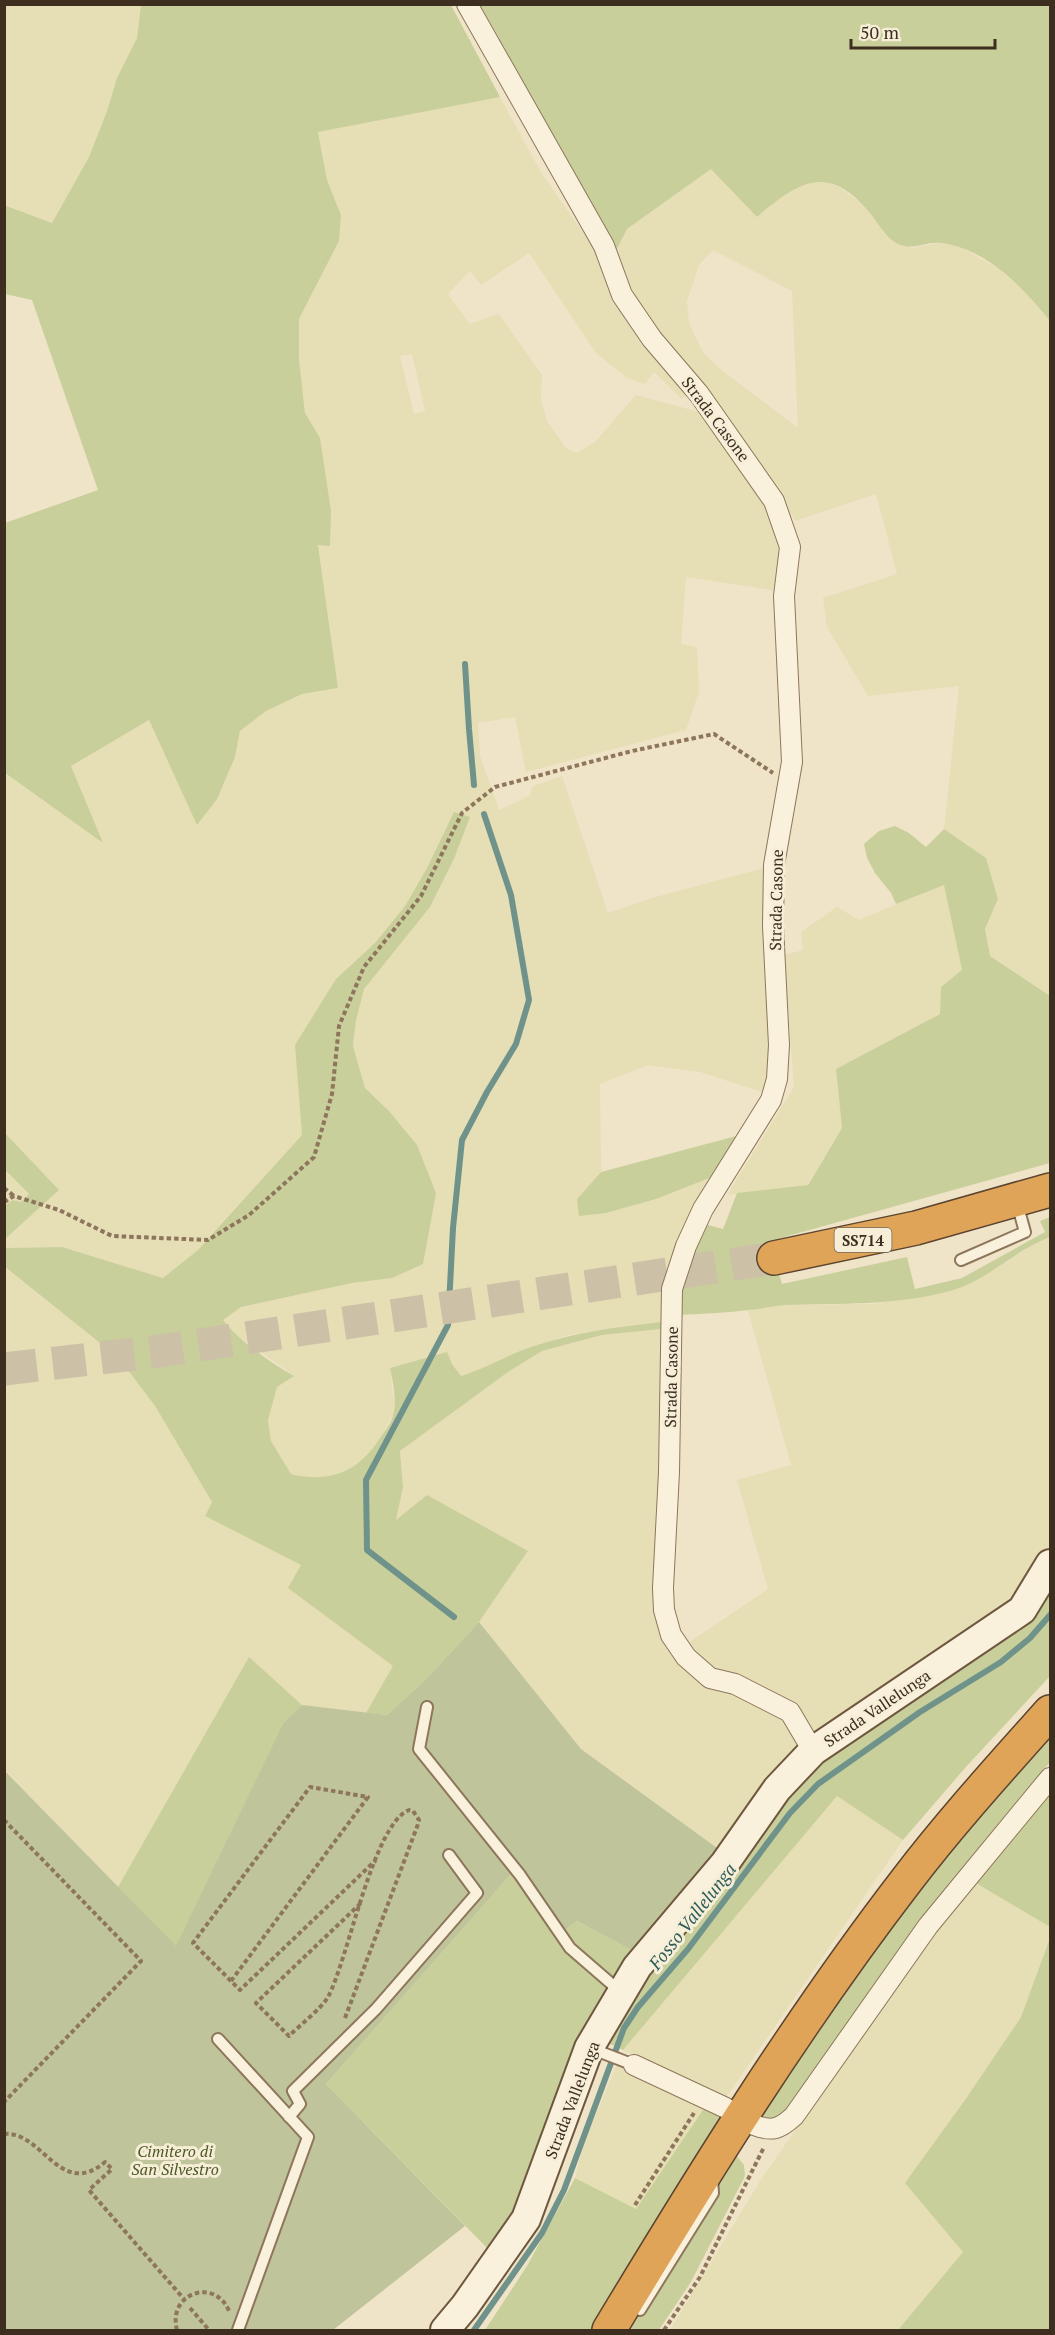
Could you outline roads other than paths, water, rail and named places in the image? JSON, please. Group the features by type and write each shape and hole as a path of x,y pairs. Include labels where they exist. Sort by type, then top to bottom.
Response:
{"highway":[{"name":"SS714","path":"774,1258 916,1228 1040,1190"},
{"path":"622,2323 711,2161 776,2061 907,1879 1050,1712"}],"street":[{"name":"Strada Casone","path":"467,4 604,246 622,295 652,339 713,413 774,501 790,547 784,596 792,762 774,865 773,926 779,1045 777,1079 771,1100 703,1209 686,1246 672,1289 663,1599 671,1635 686,1657 710,1678 735,1684 790,1712 813,1751"},
{"name":"Strada Vallelunga","path":"444,2331 465,2306 526,2219 590,2048 637,1967 724,1863 777,1789 813,1751 1022,1610 1050,1564"},
{"path":"754,2125 772,2130 782,2128 794,2116 928,1926 1050,1778"},
{"path":"634,2065 726,2108"}],"lane":[{"path":"961,1260 1025,1232 1040,1190"},
{"path":"427,1707 419,1749 520,1875 570,1948 622,1993"},
{"path":"289,2117 300,2104 293,2091 376,2009 477,1893 449,1855"},
{"path":"218,2039 308,2137 238,2331"},
{"path":"590,2048 634,2065"}],"waterway":[{"path":"465,664 474,785"},
{"path":"454,1617 367,1550 366,1480 448,1325 453,1228 462,1140 516,1044 529,1000 511,895 484,814"},
{"name":"Fosso Vallelunga","path":"474,2330 542,2233 564,2190 624,2028 638,2007 688,1949 790,1813 818,1784 920,1712 1001,1662 1030,1638 1050,1615"}],"tunnel":[{"path":"4,1369 160,1351 774,1258"}],"park label":[{"name":"Cimitero di San Silvestro","path":"175,2160"}]}
